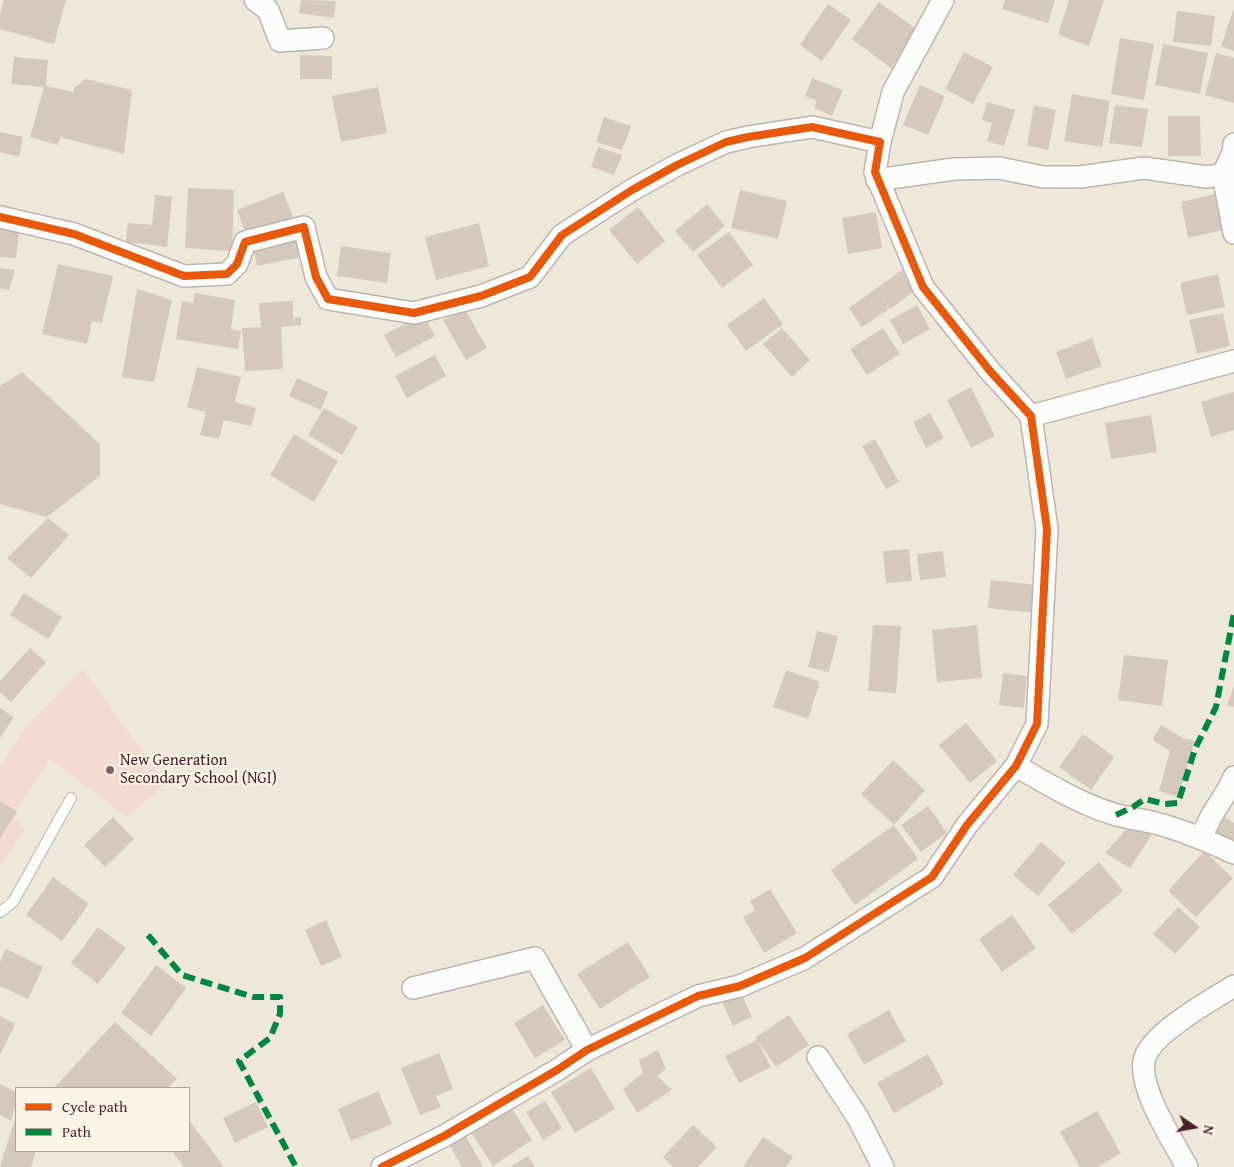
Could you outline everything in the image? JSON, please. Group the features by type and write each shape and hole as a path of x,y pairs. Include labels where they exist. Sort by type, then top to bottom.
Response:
{"street":[{"path":"255,0 268,10 280,41 323,38"},
{"path":"382,1167 444,1136 557,1070 587,1050 698,996 740,986 806,958 932,877 967,825 1016,766 1037,724 1047,529 1030,416 990,371 923,287 874,172 893,92 944,0"},
{"path":"0,217 74,234 184,276 227,274 238,264 246,242 304,227 316,277 328,299 414,313 481,296 530,277 562,235 677,165 726,142 748,136 812,127 880,142"},
{"path":"1234,144 1233,153 1223,174 1234,233"},
{"path":"877,180 954,168 998,168 1043,177 1080,177 1144,168 1207,177 1223,174"},
{"path":"1030,416 1234,361"},
{"path":"1016,766 1065,794 1116,815 1156,823 1201,837 1234,853"},
{"path":"1201,837 1234,777"},
{"path":"413,988 534,958 587,1050"},
{"path":"1187,1167 1154,1105 1144,1074 1144,1060 1152,1045 1162,1033 1234,986"},
{"path":"818,1057 858,1118 883,1167"}],"lane":[{"path":"0,912 13,902 71,798"}],"shaded area":[{"name":"New Generation Secondary School (NGI)","path":"83,669 166,784 127,817 50,759 13,816 25,830 0,866 0,767 26,727"}],"building":[{"path":"4,0 66,0 54,44 0,29 0,14"},
{"path":"301,0 336,1 334,18 299,13"},
{"path":"1005,0 1055,0 1048,23 1002,9"},
{"path":"1069,0 1104,0 1089,46 1058,35"},
{"path":"879,2 919,31 891,68 852,39"},
{"path":"828,4 851,20 822,61 800,45"},
{"path":"1234,8 1234,51 1221,46"},
{"path":"1177,11 1215,16 1211,46 1173,42"},
{"path":"1120,38 1154,44 1144,100 1111,94"},
{"path":"1163,44 1208,53 1200,94 1155,85"},
{"path":"964,52 993,67 973,104 945,89"},
{"path":"1216,53 1234,58 1234,103 1205,95"},
{"path":"300,55 332,56 332,79 300,79"},
{"path":"14,57 48,60 46,86 74,92 74,88 86,79 132,90 124,154 60,137 58,145 30,137 44,87 11,84"},
{"path":"812,78 843,90 832,116 814,108 817,101 805,96"},
{"path":"920,85 945,96 928,135 903,125"},
{"path":"378,87 387,133 341,142 332,96"},
{"path":"1072,94 1110,101 1102,147 1064,141"},
{"path":"987,102 1015,110 1004,146 987,141 992,123 982,120"},
{"path":"1034,105 1056,110 1048,150 1027,145"},
{"path":"1115,105 1148,109 1142,147 1109,143"},
{"path":"1168,116 1200,116 1201,156 1168,156"},
{"path":"604,117 631,126 622,150 596,142"},
{"path":"0,132 23,137 19,157 0,152"},
{"path":"598,147 622,155 614,175 591,167"},
{"path":"188,188 234,190 232,251 185,248"},
{"path":"740,190 787,201 778,239 731,228"},
{"path":"283,192 294,219 247,237 237,210"},
{"path":"1215,194 1223,230 1188,238 1181,202"},
{"path":"155,195 172,197 167,247 126,242 128,223 152,225"},
{"path":"707,204 725,226 693,252 675,231"},
{"path":"638,207 665,241 637,264 609,230"},
{"path":"876,212 882,248 848,254 842,218"},
{"path":"479,223 489,266 436,280 425,237"},
{"path":"0,229 19,231 16,258 0,257"},
{"path":"729,232 753,265 722,288 697,255"},
{"path":"299,237 302,257 257,266 253,246"},
{"path":"341,246 391,253 387,283 337,276"},
{"path":"58,264 113,276 102,323 92,321 87,344 42,334"},
{"path":"0,268 15,270 9,290 0,288"},
{"path":"902,270 917,289 890,309 882,298 889,309 862,327 849,308"},
{"path":"1218,274 1225,307 1187,315 1180,283"},
{"path":"137,289 172,300 154,382 122,377"},
{"path":"195,293 235,300 231,329 241,331 238,349 176,339 182,301 193,303"},
{"path":"764,298 783,324 746,351 727,325"},
{"path":"293,301 293,318 301,317 301,325 281,327 283,369 245,371 242,328 261,327 259,303"},
{"path":"917,305 930,329 903,344 890,320"},
{"path":"464,307 487,348 466,360 443,320"},
{"path":"1223,313 1230,346 1197,354 1189,320"},
{"path":"423,314 435,336 396,357 384,335"},
{"path":"782,328 810,360 792,377 763,344"},
{"path":"883,328 900,354 867,375 850,349"},
{"path":"1092,338 1102,366 1066,379 1056,352"},
{"path":"435,355 446,376 407,398 395,376"},
{"path":"197,367 241,377 235,402 256,408 251,426 224,420 219,439 200,435 206,412 187,407"},
{"path":"22,372 100,444 100,476 47,517 0,504 0,386"},
{"path":"297,378 328,392 321,410 289,396"},
{"path":"971,387 995,436 971,448 947,400"},
{"path":"1234,392 1234,430 1211,437 1201,402"},
{"path":"324,408 358,427 342,455 308,435"},
{"path":"930,413 944,438 926,448 913,422"},
{"path":"1151,415 1157,452 1111,459 1105,423"},
{"path":"294,434 338,461 314,502 270,475"},
{"path":"875,439 899,482 886,489 862,446"},
{"path":"48,518 69,535 31,578 7,558"},
{"path":"909,549 912,581 886,583 883,551"},
{"path":"943,551 946,577 920,580 917,554"},
{"path":"991,580 1038,585 1036,613 988,608"},
{"path":"24,593 62,617 48,639 10,615"},
{"path":"873,625 901,626 896,693 868,691"},
{"path":"977,625 982,678 937,682 932,630"},
{"path":"817,631 838,636 829,672 808,667"},
{"path":"30,648 46,662 11,702 0,692 0,681"},
{"path":"1124,655 1168,660 1162,706 1118,700"},
{"path":"786,670 820,682 808,719 773,707"},
{"path":"1003,673 1027,676 1024,708 999,705"},
{"path":"1234,686 1234,707 1227,705"},
{"path":"0,708 14,717 0,738"},
{"path":"966,723 997,761 970,783 939,745"},
{"path":"1161,725 1183,738 1195,741 1178,797 1159,791 1170,751 1152,740"},
{"path":"1083,734 1114,757 1091,790 1059,767"},
{"path":"893,760 925,790 894,825 861,794"},
{"path":"0,801 17,812 0,838"},
{"path":"928,806 947,833 921,852 901,825"},
{"path":"1219,814 1234,823 1234,851 1207,835"},
{"path":"113,817 134,839 105,867 84,845"},
{"path":"894,825 918,859 855,905 831,870"},
{"path":"1130,825 1154,831 1130,868 1105,853"},
{"path":"1041,842 1066,863 1038,896 1013,875"},
{"path":"1204,851 1233,878 1196,917 1168,891"},
{"path":"1099,862 1123,891 1072,934 1048,905"},
{"path":"53,877 89,904 62,941 26,915"},
{"path":"770,889 797,933 764,953 743,917 755,910 750,901"},
{"path":"1178,907 1200,927 1175,954 1153,934"},
{"path":"1012,915 1036,948 1002,972 979,939"},
{"path":"326,920 342,957 321,966 305,930"},
{"path":"98,927 126,948 98,984 71,963"},
{"path":"628,942 650,977 600,1009 577,974"},
{"path":"6,949 43,967 28,999 0,986 0,962"},
{"path":"156,965 186,988 151,1036 121,1013"},
{"path":"740,991 752,1017 733,1026 721,1000"},
{"path":"543,1005 565,1040 535,1058 514,1023"},
{"path":"889,1010 906,1041 864,1065 847,1034"},
{"path":"789,1015 809,1045 776,1067 756,1037"},
{"path":"0,1016 15,1024 0,1055"},
{"path":"115,1022 177,1079 169,1087 55,1087"},
{"path":"757,1040 771,1067 739,1083 725,1056"},
{"path":"658,1050 666,1069 657,1076 672,1090 637,1113 623,1089 643,1073 639,1060"},
{"path":"439,1053 453,1089 436,1096 441,1107 420,1115 401,1068"},
{"path":"928,1054 944,1084 894,1113 877,1083"},
{"path":"591,1068 615,1109 575,1133 551,1092"},
{"path":"0,1084 15,1092 15,1107 11,1121 0,1115"},
{"path":"378,1091 392,1124 351,1141 338,1109"},
{"path":"545,1101 562,1128 543,1140 526,1112"},
{"path":"256,1102 268,1127 235,1143 223,1118"},
{"path":"510,1106 532,1140 493,1166 471,1132"},
{"path":"1097,1111 1121,1153 1097,1167 1080,1167 1060,1132"},
{"path":"15,1119 15,1152 36,1152 31,1167 0,1167"},
{"path":"190,1121 224,1167 184,1167 173,1152 190,1152"},
{"path":"693,1125 717,1147 698,1167 673,1167 663,1157"},
{"path":"464,1133 483,1167 462,1167 448,1142"},
{"path":"763,1137 793,1157 786,1167 743,1167"},
{"path":"528,1156 535,1167 510,1167"}],"marked path":[{"path":"1116,815 1145,799 1165,804 1178,803 1195,749 1216,707 1234,613"},
{"path":"148,935 182,975 253,997 280,997 280,1014 270,1038 239,1061 296,1167"}],"cycle path":[{"path":"0,217 74,234 184,276 227,274 237,264 245,242 304,227 316,277 328,299 414,313 481,296 530,277 562,235 632,190 677,165 726,142 812,127 880,142 875,172 923,287 990,371 1031,416 1047,529 1037,724 1016,766 967,825 932,877 805,958 740,986 698,996 587,1050 557,1070 444,1136 382,1167"}],"place":[{"name":"New Generation Secondary School (NGI)","path":"110,770"}]}
